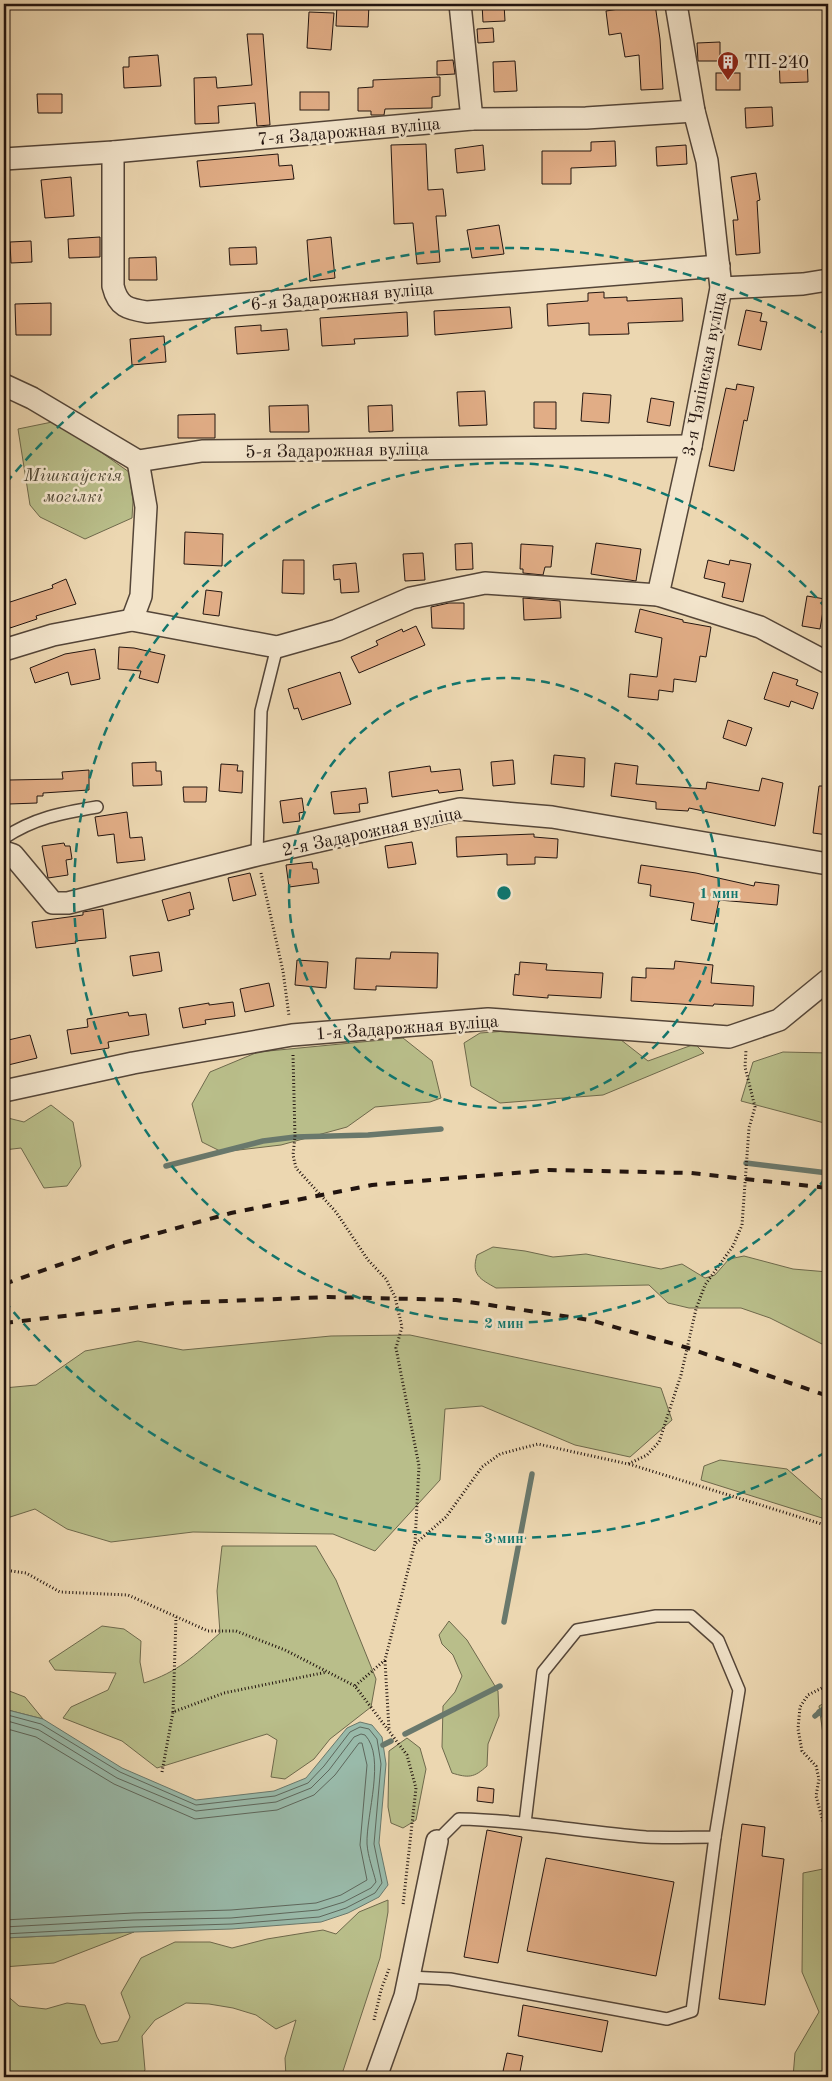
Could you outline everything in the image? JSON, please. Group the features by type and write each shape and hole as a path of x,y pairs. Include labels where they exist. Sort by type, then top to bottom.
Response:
{"street":[{"path":"460,4 472,120"},
{"name":"3-я Чэпінская вуліца","path":"658,595 691,446 721,288 707,161 694,111 676,4"},
{"name":"7-я Задарожная вуліца","path":"4,159 113,152 472,120 586,118 694,111"},
{"name":"6-я Задарожная вуліца","path":"113,152 113,286 116,299 129,309 147,312 719,266"},
{"path":"721,288 803,284 828,280"},
{"path":"4,385 32,398 138,461 146,507 141,596 132,620"},
{"name":"5-я Задарожная вуліца","path":"138,461 202,452 691,446"},
{"path":"4,650 53,635 132,620 277,647 337,630 411,598 485,583 658,595 760,627 828,663"},
{"name":"2-я Задарожная вуліца","path":"4,852 13,855 53,903 68,904 257,855 460,809 552,817 828,864"},
{"name":"1-я Задарожная вуліца","path":"4,1091 133,1063 292,1035 488,1019 729,1037 779,1020 828,980"},
{"path":"376,2077 405,1996 437,1841"}],"lane":[{"path":"257,855 261,711 277,647"},
{"path":"4,838 22,826 55,814 97,807"},
{"path":"409,1977 450,1979 666,2019 692,2011 715,1837 739,1690 718,1640 691,1616 656,1616 577,1630 543,1672 524,1823"},
{"path":"437,1841 459,1819 524,1823 647,1837 715,1837"}],"path":[{"path":"257,855 283,971 292,1035 295,1137 293,1155 296,1168 336,1212 368,1260 386,1279 395,1297 402,1326 396,1348 419,1466 415,1543 386,1660 389,1730"},
{"path":"628,1464 647,1455 659,1442 680,1375 696,1309 705,1285 733,1246 742,1225 749,1128 755,1107 745,1067 748,1030"},
{"path":"415,1543 446,1517 482,1467 500,1454 538,1444 628,1464 828,1526"},
{"path":"4,1570 26,1573 60,1592 128,1595 208,1631 236,1631 285,1650 355,1686 407,1755 416,1788 402,1912"},
{"path":"162,1772 173,1712 176,1617"},
{"path":"355,1686 386,1660"},
{"path":"173,1712 224,1693 328,1671"},
{"path":"828,1686 808,1695 800,1707 798,1729 802,1750 816,1766 819,1779 816,1796 828,1840"},
{"path":"373,2026 381,1990 391,1964"}],"green space":[{"name":"Мішкаўскія могілкі","path":"57,421 129,472 133,501 132,518 85,539 40,517 30,505 18,429"},
{"path":"520,1030 616,1036 648,1061 695,1044 704,1053 603,1095 500,1103 471,1086 464,1043 480,1033"},
{"path":"403,1038 432,1061 441,1098 430,1102 375,1107 347,1127 281,1145 222,1152 202,1142 192,1104 210,1072 258,1052"},
{"path":"783,1052 828,1053 828,1124 741,1101 753,1062"},
{"path":"51,1105 73,1122 81,1166 67,1186 44,1188 21,1148 4,1150 4,1117 24,1122"},
{"path":"493,1247 553,1257 586,1254 661,1269 682,1264 705,1278 715,1275 729,1259 744,1256 793,1269 828,1272 828,1347 770,1318 741,1308 689,1308 668,1303 649,1285 496,1288 478,1276 475,1267 477,1255"},
{"path":"410,1335 661,1388 672,1420 630,1457 575,1445 482,1406 445,1409 440,1480 375,1551 333,1534 193,1532 111,1542 67,1529 35,1509 4,1519 4,1388 36,1385 85,1351 138,1341 183,1350 331,1336"},
{"path":"720,1460 787,1469 828,1505 822,1518 701,1480 704,1466"},
{"path":"222,1546 316,1546 336,1580 376,1679 371,1707 330,1739 314,1759 285,1779 271,1777 277,1740 267,1734 157,1768 122,1741 63,1718 71,1707 108,1690 116,1673 55,1670 49,1661 102,1626 124,1629 141,1641 140,1662 144,1683 167,1674 193,1656 220,1633 217,1591"},
{"path":"449,1621 467,1640 498,1691 499,1716 488,1744 487,1766 471,1776 452,1773 442,1747 443,1706 455,1692 462,1676 453,1655 442,1644 439,1635"},
{"path":"4,1689 25,1697 43,1719 4,1709"},
{"path":"828,1701 828,1740 823,1734 819,1706"},
{"path":"407,1738 420,1748 426,1769 416,1820 403,1828 391,1823 388,1807 389,1751"},
{"path":"828,1868 828,2077 793,2077 795,2053 819,2012 802,1972 803,1873"},
{"path":"388,1900 388,1912 380,1958 341,2077 286,2077 285,2058 296,2020 276,2029 256,2015 233,2008 186,2003 155,2020 142,2036 145,2070 141,2077 4,2077 4,1993 19,2006 46,2009 67,2003 85,2005 101,2044 118,2041 130,2017 121,1993 141,1958 175,1942 210,1942 232,1948 267,1939 323,1930 336,1934 359,1912"},
{"path":"134,1932 54,1963 4,1967 4,1938"}],"water":[{"path":"4,1709 43,1719 122,1768 196,1800 274,1791 306,1778 347,1728 360,1722 372,1725 382,1737 386,1764 379,1843 388,1885 379,1897 348,1913 321,1922 232,1929 4,1938"}],"building":[{"path":"337,4 369,4 368,27 336,26"},
{"path":"482,4 504,4 505,21 483,22"},
{"path":"632,4 655,4 660,39 663,89 641,90 639,55 625,57 621,33 609,35 606,11 632,7"},
{"path":"309,12 334,13 331,50 307,48"},
{"path":"493,28 494,42 478,43 477,29"},
{"path":"247,34 263,34 270,125 257,126 255,103 218,106 219,123 195,124 194,78 216,77 217,88 252,85"},
{"path":"720,42 720,61 698,61 697,43"},
{"path":"158,55 161,86 124,88 123,67 129,67 129,57"},
{"path":"807,55 808,82 780,83 779,57"},
{"path":"453,60 455,74 437,75 437,61"},
{"path":"515,61 517,91 494,92 493,62"},
{"name":"ТП-240","path":"716,73 740,73 740,90 716,90"},
{"path":"440,77 440,96 432,97 432,108 385,109 384,115 371,115 371,111 358,111 358,88 373,87 373,80"},
{"path":"300,92 329,92 329,110 300,110"},
{"path":"37,94 62,94 62,113 38,113"},
{"path":"772,107 773,126 746,128 745,108"},
{"path":"615,141 616,166 571,168 571,184 542,184 542,151 591,151 591,142"},
{"path":"426,144 428,190 443,189 446,216 436,216 440,262 417,264 413,223 394,224 391,145"},
{"path":"483,145 485,170 457,173 455,149"},
{"path":"686,145 687,164 657,166 656,147"},
{"path":"278,154 279,166 292,165 294,179 200,187 197,161"},
{"path":"756,173 760,200 757,201 760,253 736,255 733,220 738,220 731,177"},
{"path":"71,177 74,216 45,218 41,180"},
{"path":"499,225 504,254 472,258 467,230"},
{"path":"100,237 100,257 69,258 68,239"},
{"path":"331,237 335,278 310,281 307,240"},
{"path":"31,241 32,262 11,263 10,242"},
{"path":"256,247 257,264 230,265 229,248"},
{"path":"156,257 157,280 129,280 129,258"},
{"path":"604,292 604,298 627,297 627,301 682,298 683,321 628,323 629,334 589,335 589,323 548,326 547,304 588,301 588,293"},
{"path":"51,303 51,335 16,335 15,304"},
{"path":"510,307 512,328 435,335 434,311"},
{"path":"746,310 762,313 760,321 767,322 761,350 738,345"},
{"path":"407,312 408,336 354,339 355,344 322,346 320,318"},
{"path":"261,325 261,331 287,329 289,350 237,354 235,327"},
{"path":"164,336 166,362 132,365 130,339"},
{"path":"737,384 754,387 747,421 744,420 734,471 709,466 726,388 736,390"},
{"path":"485,391 487,425 459,426 457,392"},
{"path":"583,393 611,395 609,423 581,421"},
{"path":"651,398 674,402 670,426 647,422"},
{"path":"534,402 556,402 556,429 534,428"},
{"path":"308,405 309,432 270,432 269,406"},
{"path":"392,405 393,431 369,432 368,406"},
{"path":"215,414 215,438 178,438 178,415"},
{"path":"185,532 223,534 222,566 184,564"},
{"path":"472,543 473,569 456,570 455,544"},
{"path":"596,543 641,549 636,581 591,574"},
{"path":"521,544 553,546 551,567 545,567 543,575 523,573 523,569 520,569"},
{"path":"423,553 425,580 405,581 403,554"},
{"path":"283,560 304,560 304,594 282,593"},
{"path":"708,560 729,565 730,560 751,564 743,602 722,597 725,583 704,578"},
{"path":"356,563 359,592 341,593 340,579 334,580 333,565"},
{"path":"66,579 76,604 36,616 37,619 10,628 4,604 53,588 52,585"},
{"path":"206,590 222,592 219,616 203,614"},
{"path":"807,596 825,599 820,629 802,626"},
{"path":"523,598 560,601 561,618 524,620"},
{"path":"449,603 464,603 464,629 432,628 431,607"},
{"path":"640,609 683,620 683,622 711,627 706,657 700,656 696,682 674,679 673,692 659,690 658,700 628,697 630,674 657,677 662,638 635,632"},
{"path":"416,626 425,645 359,673 351,657 378,645 376,641 402,629 403,632"},
{"path":"119,647 134,648 165,655 158,683 139,678 141,671 118,669"},
{"path":"95,649 100,679 71,685 68,672 35,683 30,668 65,654"},
{"path":"340,672 351,704 302,720 298,708 294,709 288,689"},
{"path":"773,672 798,680 796,685 818,693 813,709 791,701 789,707 764,699"},
{"path":"728,720 752,728 746,746 723,738"},
{"path":"554,755 585,758 584,787 551,784"},
{"path":"513,760 515,784 493,786 491,762"},
{"path":"156,762 156,771 161,771 162,785 133,786 132,763"},
{"path":"615,763 638,766 636,784 706,789 707,782 759,791 762,778 783,783 775,826 689,808 688,811 656,809 656,802 611,796"},
{"path":"221,764 238,765 237,771 243,771 242,793 219,791"},
{"path":"430,766 431,772 460,769 463,790 439,793 438,790 392,797 389,772"},
{"path":"89,770 89,790 43,793 43,796 37,796 37,803 9,804 9,780 63,779 62,772"},
{"path":"819,786 828,786 828,835 813,833"},
{"path":"183,787 207,787 206,802 184,802"},
{"path":"366,788 368,803 359,804 360,812 334,814 331,792"},
{"path":"302,798 304,812 299,813 300,821 283,823 280,801"},
{"path":"127,812 130,838 142,837 145,860 117,863 114,834 98,836 95,817"},
{"path":"534,834 534,837 558,839 557,858 535,857 535,864 507,865 507,854 457,857 456,837"},
{"path":"412,842 416,864 388,868 385,846"},
{"path":"64,843 65,846 70,846 72,859 66,860 68,875 48,878 42,846"},
{"path":"312,862 313,869 317,869 319,883 289,887 286,865"},
{"path":"641,865 696,873 754,886 755,882 779,885 777,905 719,900 714,924 691,920 694,903 650,896 651,885 638,883"},
{"path":"250,873 256,895 233,901 228,878"},
{"path":"190,892 194,909 189,910 190,915 168,921 162,900"},
{"path":"103,909 106,938 36,948 32,922 83,915 83,912"},
{"path":"159,952 162,971 133,976 130,956"},
{"path":"391,952 438,953 437,988 376,986 376,990 354,989 356,958 390,959"},
{"path":"297,960 328,962 326,988 295,985"},
{"path":"675,961 713,965 711,983 754,986 753,1006 714,1004 713,1006 631,1001 632,977 646,978 646,968 674,969"},
{"path":"520,962 547,964 546,970 603,973 601,998 548,995 548,998 513,995 515,974 519,975"},
{"path":"269,983 274,1006 245,1012 240,989"},
{"path":"233,1002 235,1016 205,1020 206,1024 183,1028 179,1008 209,1003 209,1005"},
{"path":"128,1012 129,1016 146,1014 149,1035 108,1042 109,1048 71,1054 67,1030 88,1027 87,1019"},
{"path":"30,1035 37,1058 4,1066 4,1041"},
{"path":"478,1787 494,1789 493,1803 477,1801"},
{"path":"742,1824 765,1827 762,1856 784,1859 765,2005 719,1999"},
{"path":"487,1830 522,1837 498,1963 464,1957"},
{"path":"546,1858 674,1882 656,1976 527,1951"},
{"path":"523,2005 608,2021 602,2052 518,2036"},
{"path":"507,2053 523,2056 519,2077 502,2076"}],"waterway":[{"path":"166,1166 263,1141 295,1137 368,1135 441,1129"},
{"path":"746,1163 828,1173"},
{"path":"504,1622 532,1474"},
{"path":"405,1734 500,1686"},
{"path":"815,1716 828,1705"},
{"path":"819,1712 828,1719"},
{"path":"383,1745 391,1741"}],"railway":[{"path":"4,1284 119,1244 231,1213 372,1185 549,1170 691,1173 828,1188"},
{"path":"4,1323 175,1303 328,1297 456,1300 590,1320 688,1348 828,1396"}],"place":[{"name":"ТП-240","path":"728,81"}]}
